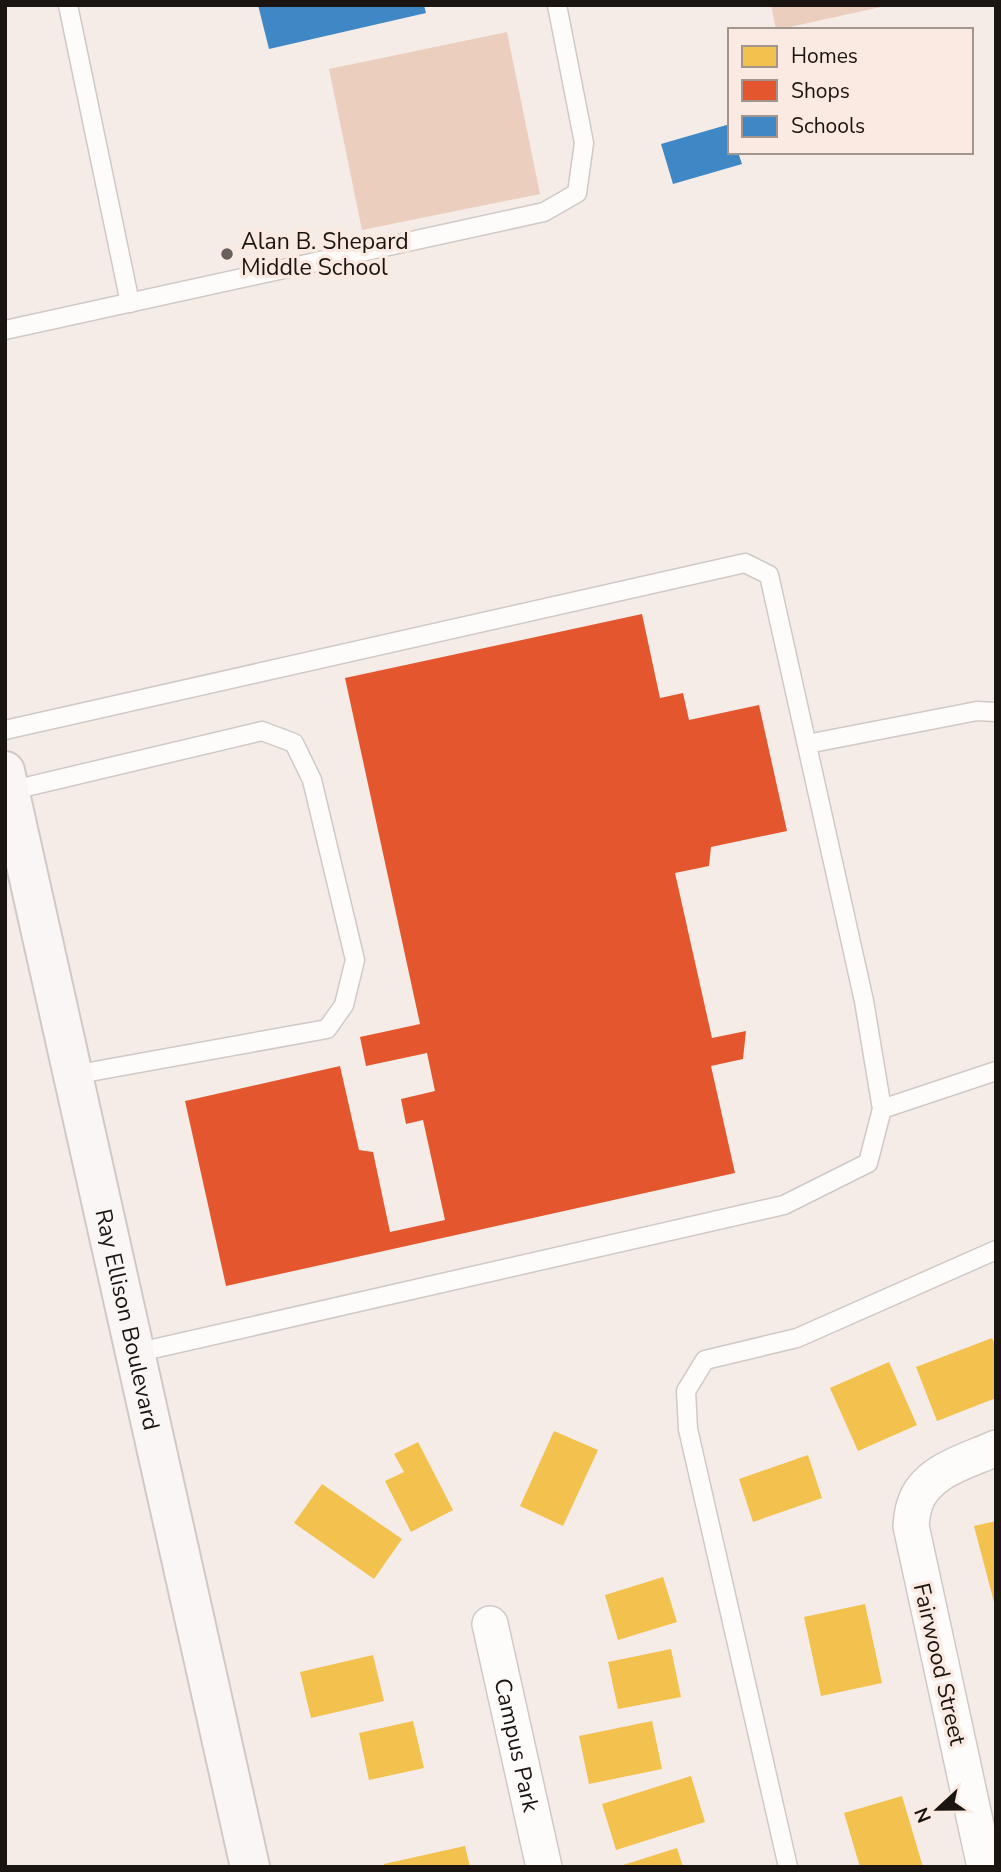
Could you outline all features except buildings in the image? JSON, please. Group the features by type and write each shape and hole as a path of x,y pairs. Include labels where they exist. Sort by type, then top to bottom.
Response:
{"main road":[{"name":"Ray Ellison Boulevard","path":"7,781 250,1867"}],"street":[{"name":"Fairwood Street","path":"985,1867 911,1526 915,1502 932,1479 945,1470 996,1448"},
{"name":"Campus Park","path":"491,1624 544,1867"}],"lane":[{"path":"68,5 130,303"},
{"path":"5,330 544,212 577,192 584,143 557,5"},
{"path":"5,730 745,562 769,575 864,1001 882,1108 868,1163 784,1205 135,1353"},
{"path":"807,744 977,710 996,712"},
{"path":"7,781 262,731 294,743 312,780 355,960 344,1005 327,1029 73,1075"},
{"path":"882,1108 996,1071"},
{"path":"788,1867 688,1429 686,1391 705,1360 797,1338 996,1250"}],"shaded area":[{"path":"771,5 890,5 785,28 776,28"},
{"path":"507,32 540,194 362,230 329,69"}],"place":[{"name":"Alan B. Shepard Middle School","path":"227,254"}]}
